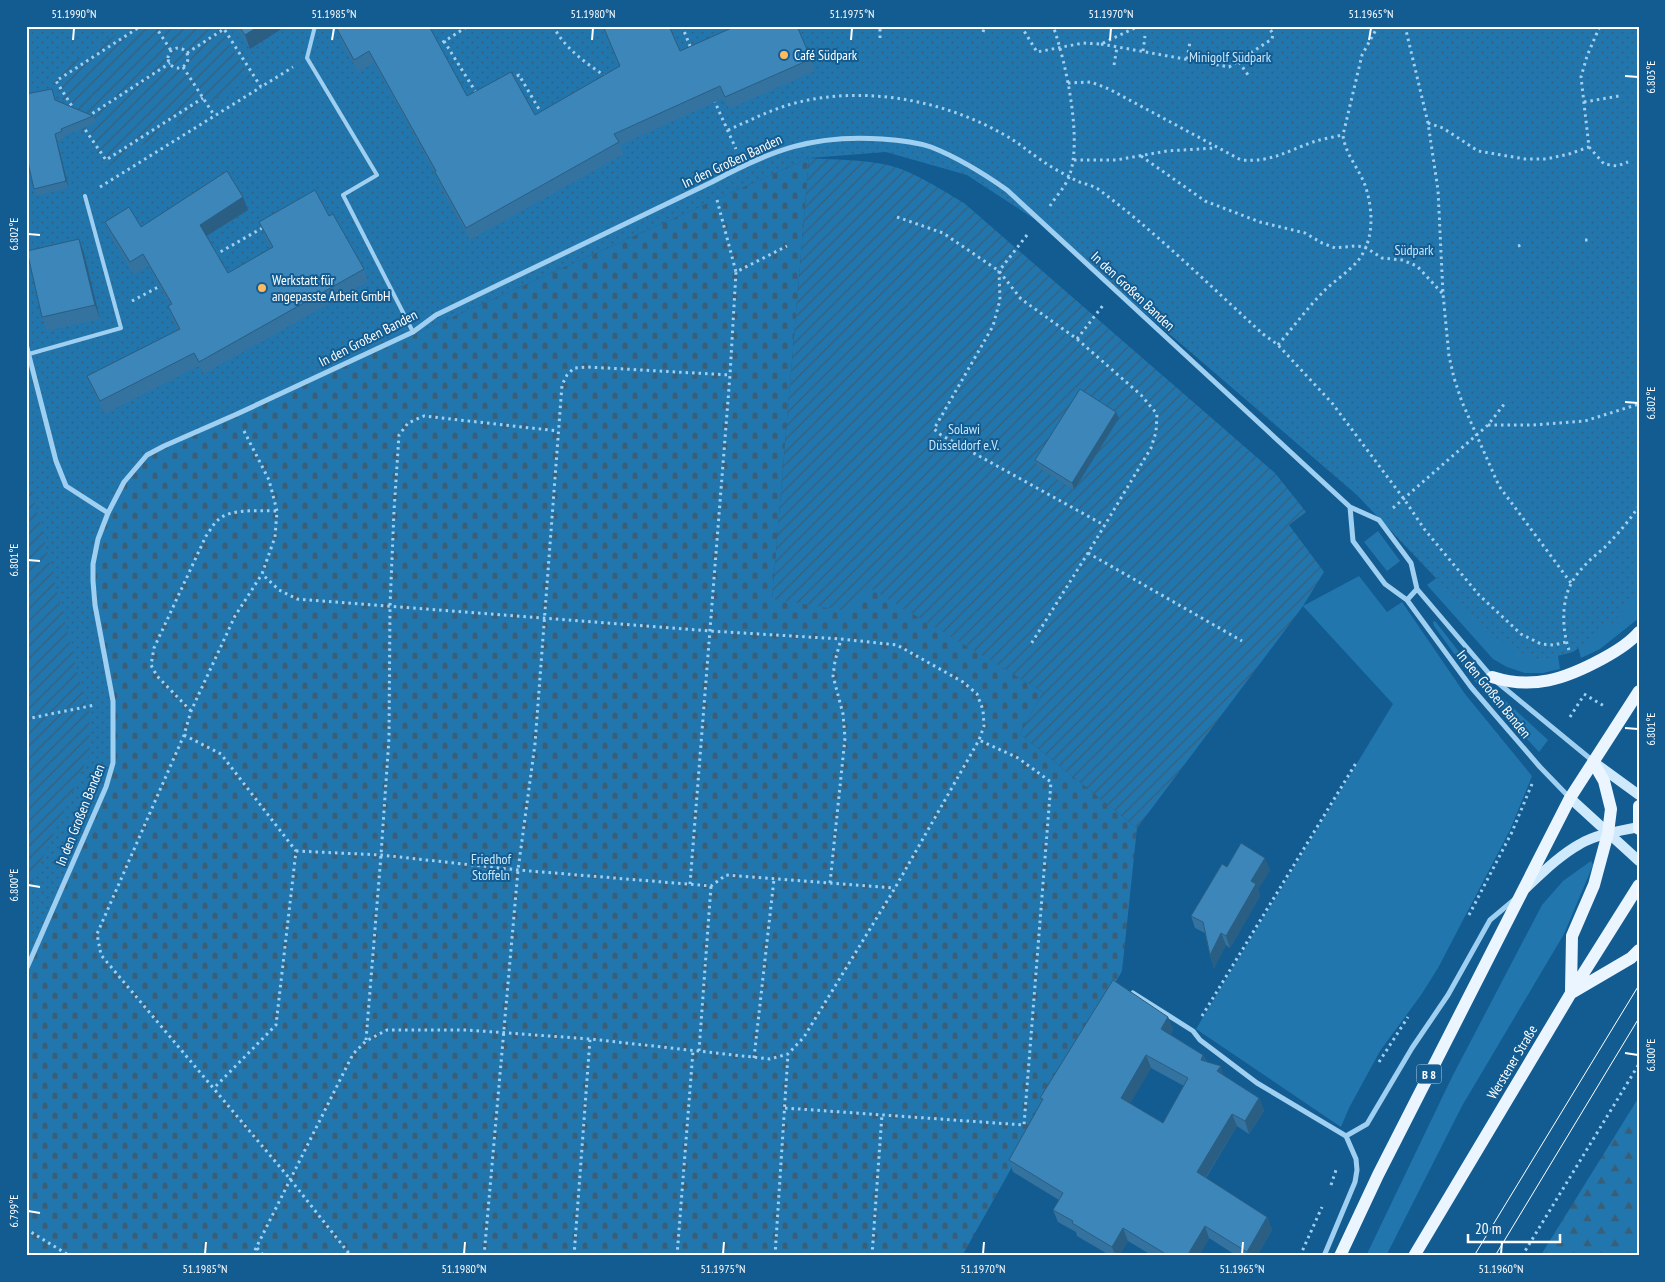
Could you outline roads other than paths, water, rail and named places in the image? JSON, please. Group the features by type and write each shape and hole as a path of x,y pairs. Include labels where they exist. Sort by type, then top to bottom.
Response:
{"main road":[{"path":"1492,677 1508,682 1528,683 1546,681 1577,673 1610,655 1632,640 1639,632"},
{"name":"B 8","path":"1340,1256 1378,1175 1570,798 1639,691"},
{"path":"1571,993 1572,936 1594,885 1608,833 1611,809 1604,781 1593,762"},
{"path":"1639,806 1639,828"},
{"name":"Werstener Straße","path":"1414,1256 1571,993 1639,885"},
{"path":"1571,993 1631,958 1639,950"}],"street":[{"name":"In den Großen Banden","path":"26,970 106,787 113,764 113,701 93,581 93,564 108,513 124,482 147,455 412,332 436,315 742,166 794,146 825,140 868,138 894,140 929,147 981,172 1007,190 1350,507 1379,520 1411,563 1417,589 1492,677 1593,762"},
{"path":"26,344 56,461 66,486 108,513"},
{"name":"In den Großen Banden","path":"1350,507 1353,541 1386,584 1407,600 1470,687 1540,768 1570,798"},
{"path":"1407,600 1417,589"},
{"path":"1593,762 1639,795"},
{"path":"1570,798 1639,861"},
{"path":"1346,1136 1366,1124 1412,1048 1448,995 1490,920 1580,843 1608,833 1639,828"},
{"path":"1133,993 1193,1031 1200,1040 1257,1084 1346,1136 1356,1159 1355,1182 1324,1256"}],"lane":[{"path":"315,26 307,58 377,175 343,195 412,332"},
{"path":"29,354 122,328 85,196"}],"tram line":[{"path":"1474,1256 1639,985"},
{"path":"1495,1256 1639,1018"}],"place":[{"name":"Café Südpark","path":"784,55"},
{"name":"Werkstatt für angepasste Arbeit GmbH","path":"262,288"}],"park label":[{"name":"Minigolf Südpark","path":"1230,57"},
{"name":"Südpark","path":"1414,250"},
{"name":"Solawi Düsseldorf e.V.","path":"964,438"},
{"name":"Friedhof Stoffeln","path":"491,868"}]}
